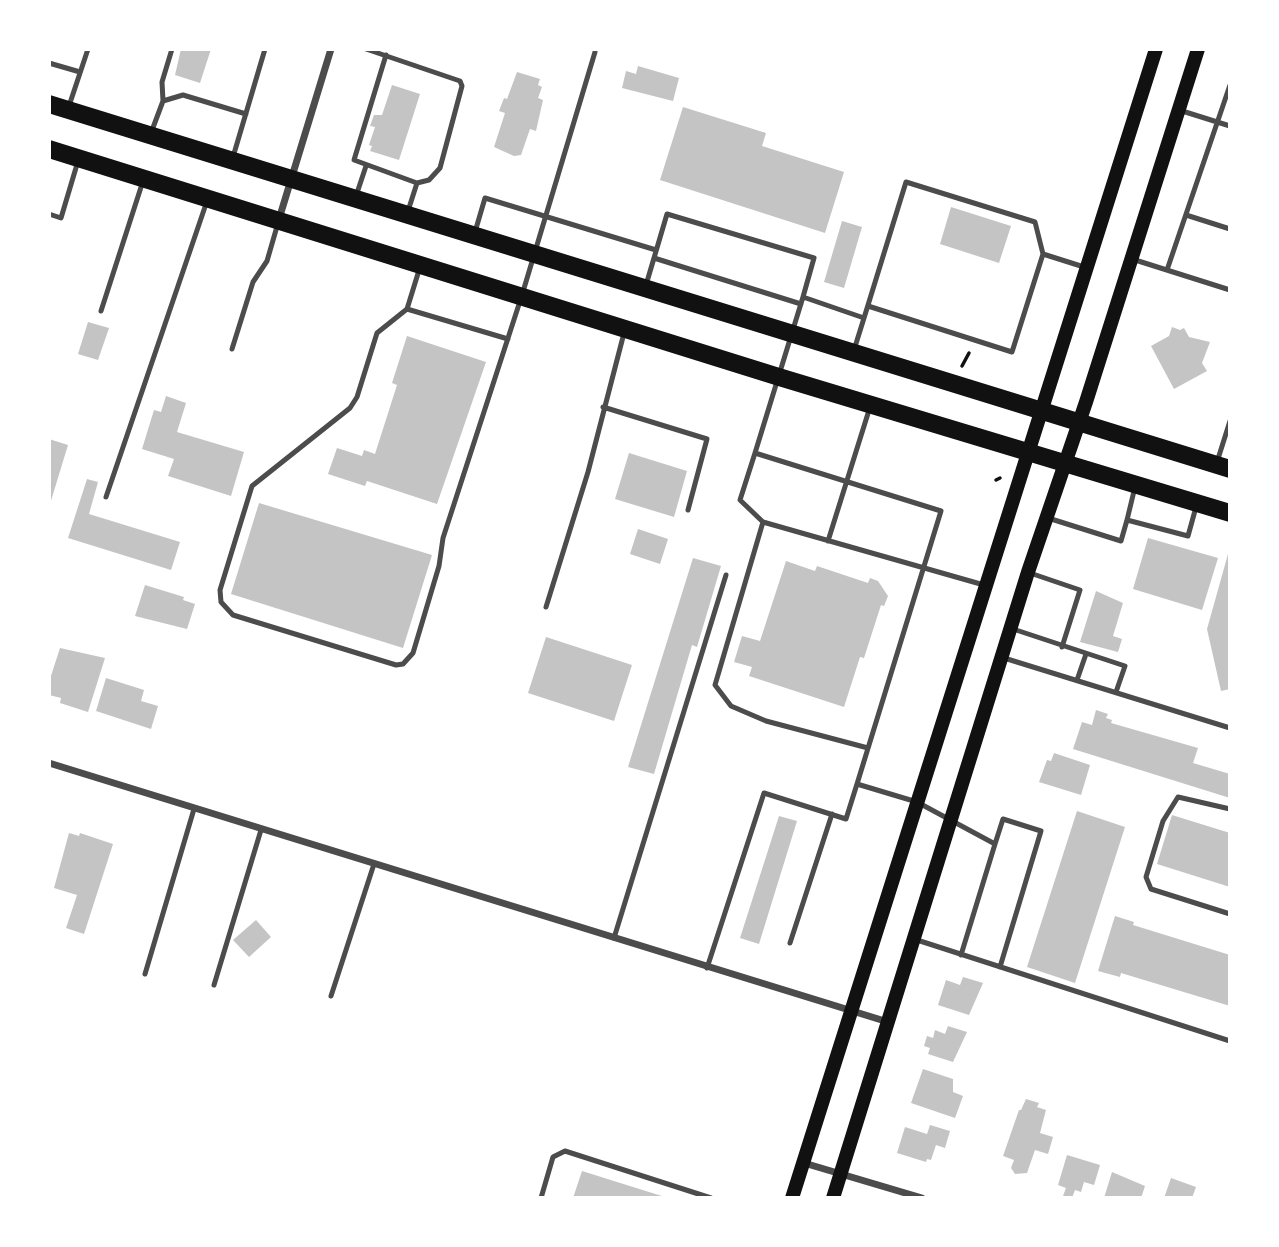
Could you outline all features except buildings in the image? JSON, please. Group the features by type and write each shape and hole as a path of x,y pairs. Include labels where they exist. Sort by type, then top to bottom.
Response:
{"main road":[{"path":"792,1198 1156,49"},
{"path":"833,1198 1027,572 1132,259 1198,49"},
{"path":"49,104 1223,467"},
{"path":"49,149 626,327 779,377 1230,513"}],"street":[{"path":"279,220 331,49"},
{"path":"49,763 888,1022"},
{"path":"804,1163 922,1198"}],"lane":[{"path":"68,109 88,49"},
{"path":"150,134 163,101 162,82 172,49"},
{"path":"232,160 265,49"},
{"path":"366,49 386,55 460,81 463,86 440,168 429,180 417,183 356,163 354,156 386,55"},
{"path":"421,264 407,309 377,333 357,397 350,408 253,486 220,590 221,602 233,615 396,665 409,660 439,566 443,538 535,254 595,52"},
{"path":"49,63 80,72"},
{"path":"1167,270 1230,85"},
{"path":"163,101 183,95 246,114"},
{"path":"1179,110 1230,126"},
{"path":"49,214 61,218 79,158"},
{"path":"356,198 366,166"},
{"path":"101,311 144,178"},
{"path":"853,352 906,182 1035,222 1042,254 1012,352 868,306"},
{"path":"407,214 417,183"},
{"path":"106,497 208,198"},
{"path":"474,235 485,198 656,250"},
{"path":"645,289 667,214 814,258 740,500 763,522 987,586"},
{"path":"1186,215 1230,229"},
{"path":"232,349 253,282 267,261 279,220"},
{"path":"1042,254 1086,268"},
{"path":"654,258 864,318"},
{"path":"1132,259 1230,290"},
{"path":"407,309 508,339"},
{"path":"546,607 588,472 626,327"},
{"path":"828,541 871,404"},
{"path":"603,408 707,439 688,510"},
{"path":"1223,467 1230,421"},
{"path":"708,968 764,793 846,819 941,511 755,453"},
{"path":"1045,517 1121,541 1136,486"},
{"path":"1127,520 1188,536 1197,503"},
{"path":"763,522 715,685 731,706 766,720 868,748"},
{"path":"1027,572 1080,590 1062,646"},
{"path":"614,938 726,575"},
{"path":"1010,628 1125,666 1116,692"},
{"path":"1077,680 1086,654"},
{"path":"1001,657 1230,728"},
{"path":"857,784 918,802 995,844"},
{"path":"1230,809 1186,796 1178,797 1163,821 1147,884 1152,889 1230,914"},
{"path":"145,974 194,809"},
{"path":"790,943 832,814"},
{"path":"961,955 1003,819 1041,831 1000,967"},
{"path":"214,985 261,830"},
{"path":"331,996 374,864"},
{"path":"914,939 1230,1041"},
{"path":"541,1198 553,1157 565,1152 711,1198"}],"path":[{"path":"961,368 969,353"}]}
